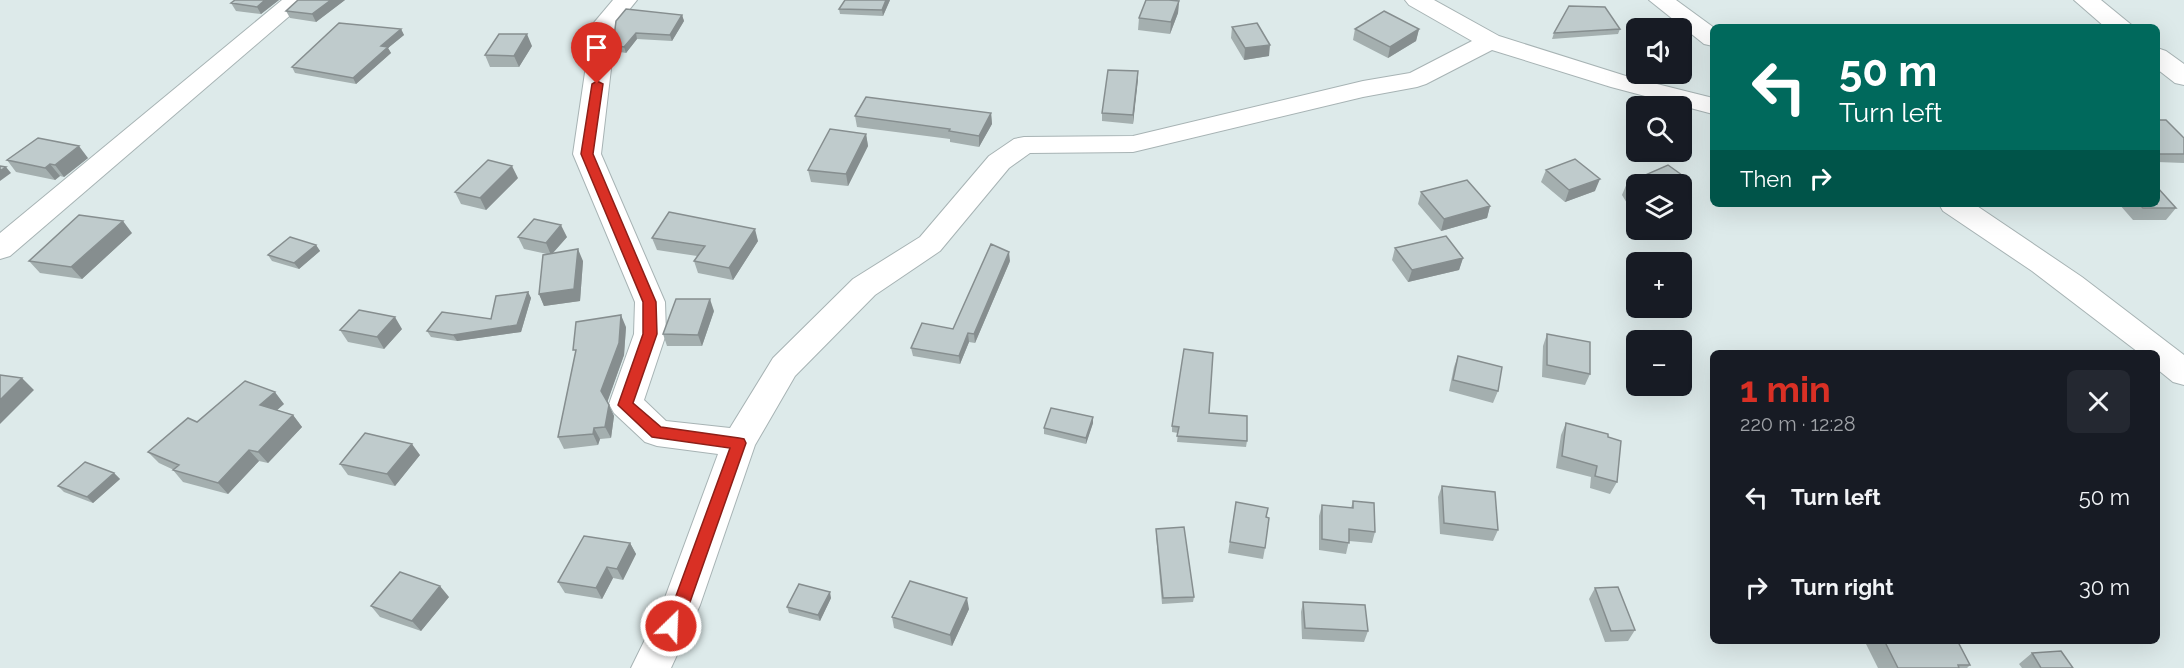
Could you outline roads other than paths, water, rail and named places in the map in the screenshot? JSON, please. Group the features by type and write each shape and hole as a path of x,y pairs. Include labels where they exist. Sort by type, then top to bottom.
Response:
{"street":[{"path":"0,249 296,0"},
{"path":"625,0 604,25 587,154 650,302 650,334 626,405 657,432 739,443"},
{"path":"1417,0 1490,41 1620,82 1710,105"},
{"path":"1661,0 1710,37"},
{"path":"2086,0 2117,24"},
{"path":"651,668 681,605 739,443 784,367 864,287 930,244 999,162 1024,145 1133,144 1363,89 1417,79 1490,41"},
{"path":"2160,58 2184,77"},
{"path":"1958,207 2013,241 2156,350"},
{"path":"2160,353 2184,373"}]}
